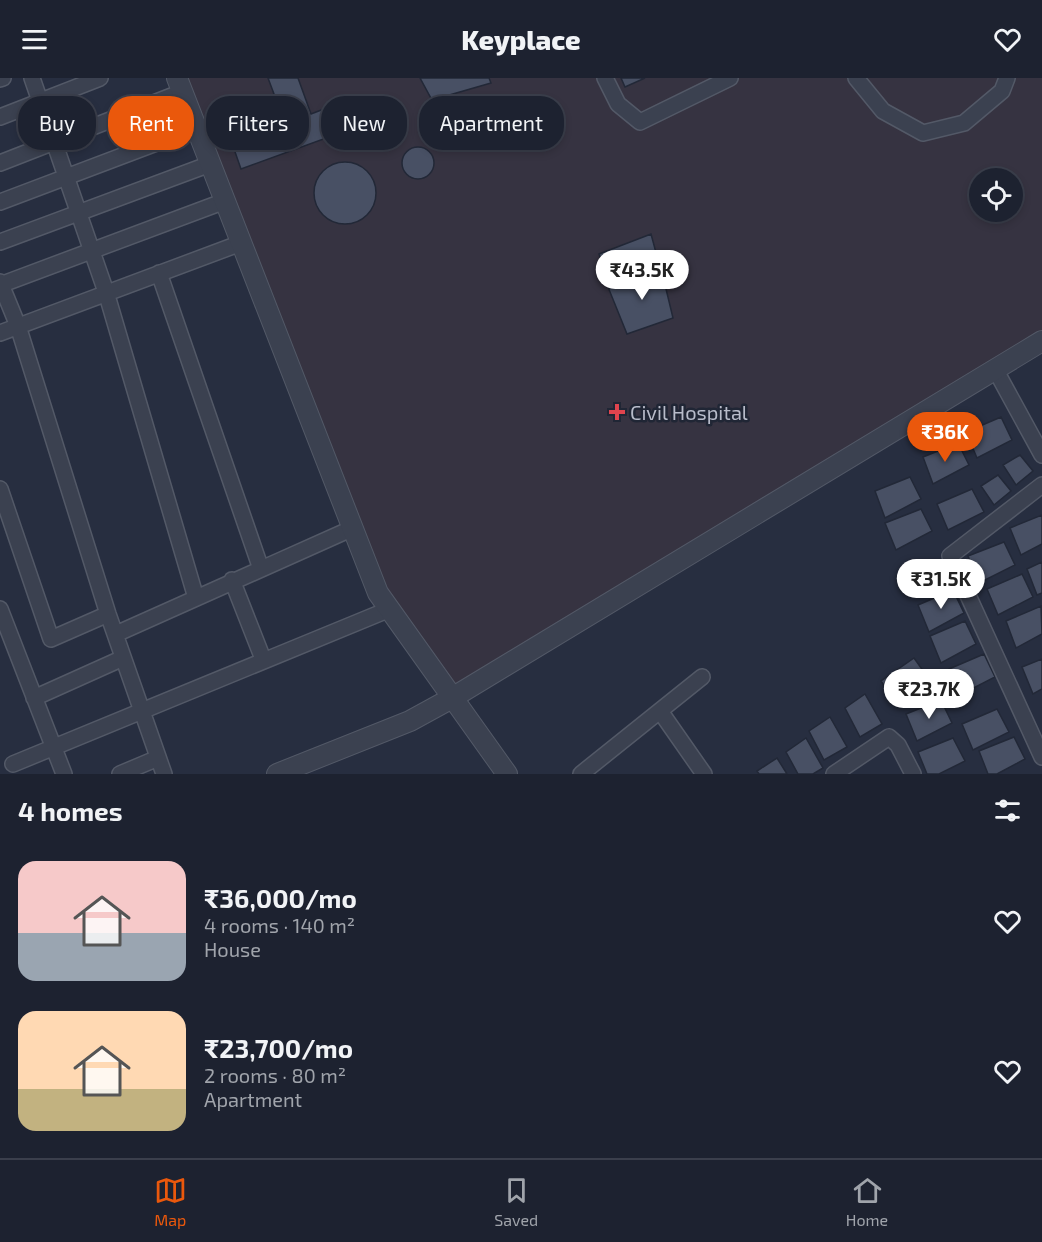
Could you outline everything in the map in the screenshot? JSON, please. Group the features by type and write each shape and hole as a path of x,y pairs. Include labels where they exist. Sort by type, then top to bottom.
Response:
{"street":[{"path":"32,78 38,96"},
{"path":"53,96 100,78"},
{"path":"606,78 618,104 640,122 730,78"},
{"path":"856,78 883,111 923,133 964,123 1002,91 1007,78"},
{"path":"96,123 180,85 378,593 507,774"},
{"path":"0,117 18,110"},
{"path":"0,202 196,128"},
{"path":"0,163 33,150"},
{"path":"57,150 106,292 196,598"},
{"path":"0,242 210,164"},
{"path":"165,774 108,614 18,326 0,284 225,201"},
{"path":"0,333 241,243"},
{"path":"159,273 261,569"},
{"path":"277,774 410,721 452,698 1042,341"},
{"path":"995,369 1042,455"},
{"path":"1042,485 950,556 1042,756"},
{"path":"0,489 51,639 108,614"},
{"path":"116,634 232,580 353,528"},
{"path":"232,580 263,659"},
{"path":"0,609 64,774"},
{"path":"13,764 263,659 390,609"},
{"path":"34,698 123,658"},
{"path":"581,774 702,677"},
{"path":"660,711 704,774"},
{"path":"834,774 889,737 898,745 913,774"},
{"path":"120,774 158,758"}],"shaded area":[{"name":"Civil Hospital","path":"178,78 1042,78 1042,341 452,698 378,581 207,150 309,150 309,96 206,96 206,148 194,118 194,96 185,96"}],"building":[{"path":"268,78 298,78 304,96 275,96"},
{"path":"420,78 489,78 491,83 446,96 430,96"},
{"path":"621,78 645,78 625,87"},
{"path":"309,108 311,114 321,110 321,140 309,144"},
{"path":"418,147 419,150 426,150 433,157 433,169 424,178 412,178 403,169 403,157 412,148"},
{"path":"234,150 293,150 241,169"},
{"path":"339,162 351,162 367,171 374,181 376,193 374,205 367,215 351,224 339,224 328,219 319,210 314,199 314,187 319,176 328,167"},
{"path":"651,234 658,260 606,275 599,254"},
{"path":"661,268 673,318 627,334 608,287"},
{"path":"1001,417 1012,440 977,458 966,432"},
{"path":"958,443 969,465 933,484 923,457"},
{"path":"1020,455 1033,471 1016,485 1003,465"},
{"path":"998,475 1011,491 994,505 981,486"},
{"path":"910,477 921,499 885,518 875,491"},
{"path":"972,489 984,512 948,530 937,504"},
{"path":"921,509 932,531 896,550 885,523"},
{"path":"1042,515 1042,544 1021,555 1010,528"},
{"path":"1004,542 1015,565 979,583 968,556"},
{"path":"1042,562 1042,593 1037,595 1027,569"},
{"path":"1022,574 1033,597 998,615 987,589"},
{"path":"953,590 964,613 929,632 918,605"},
{"path":"1041,606 1042,634 1016,648 1006,621"},
{"path":"965,621 976,644 941,663 930,636"},
{"path":"984,654 995,677 960,695 949,669"},
{"path":"914,658 929,679 896,703 881,681"},
{"path":"1042,659 1042,689 1033,694 1022,667"},
{"path":"865,694 882,724 860,737 845,708"},
{"path":"941,700 952,723 917,741 906,714"},
{"path":"997,709 1009,732 973,750 962,724"},
{"path":"830,717 847,747 824,760 809,731"},
{"path":"1014,737 1025,759 997,774 988,774 979,751"},
{"path":"806,738 823,768 813,774 798,774 786,752"},
{"path":"953,738 965,761 939,774 927,774 918,752"},
{"path":"777,758 787,774 759,774 757,771"}],"place":[{"name":"Civil Hospital","path":"617,412"}]}
